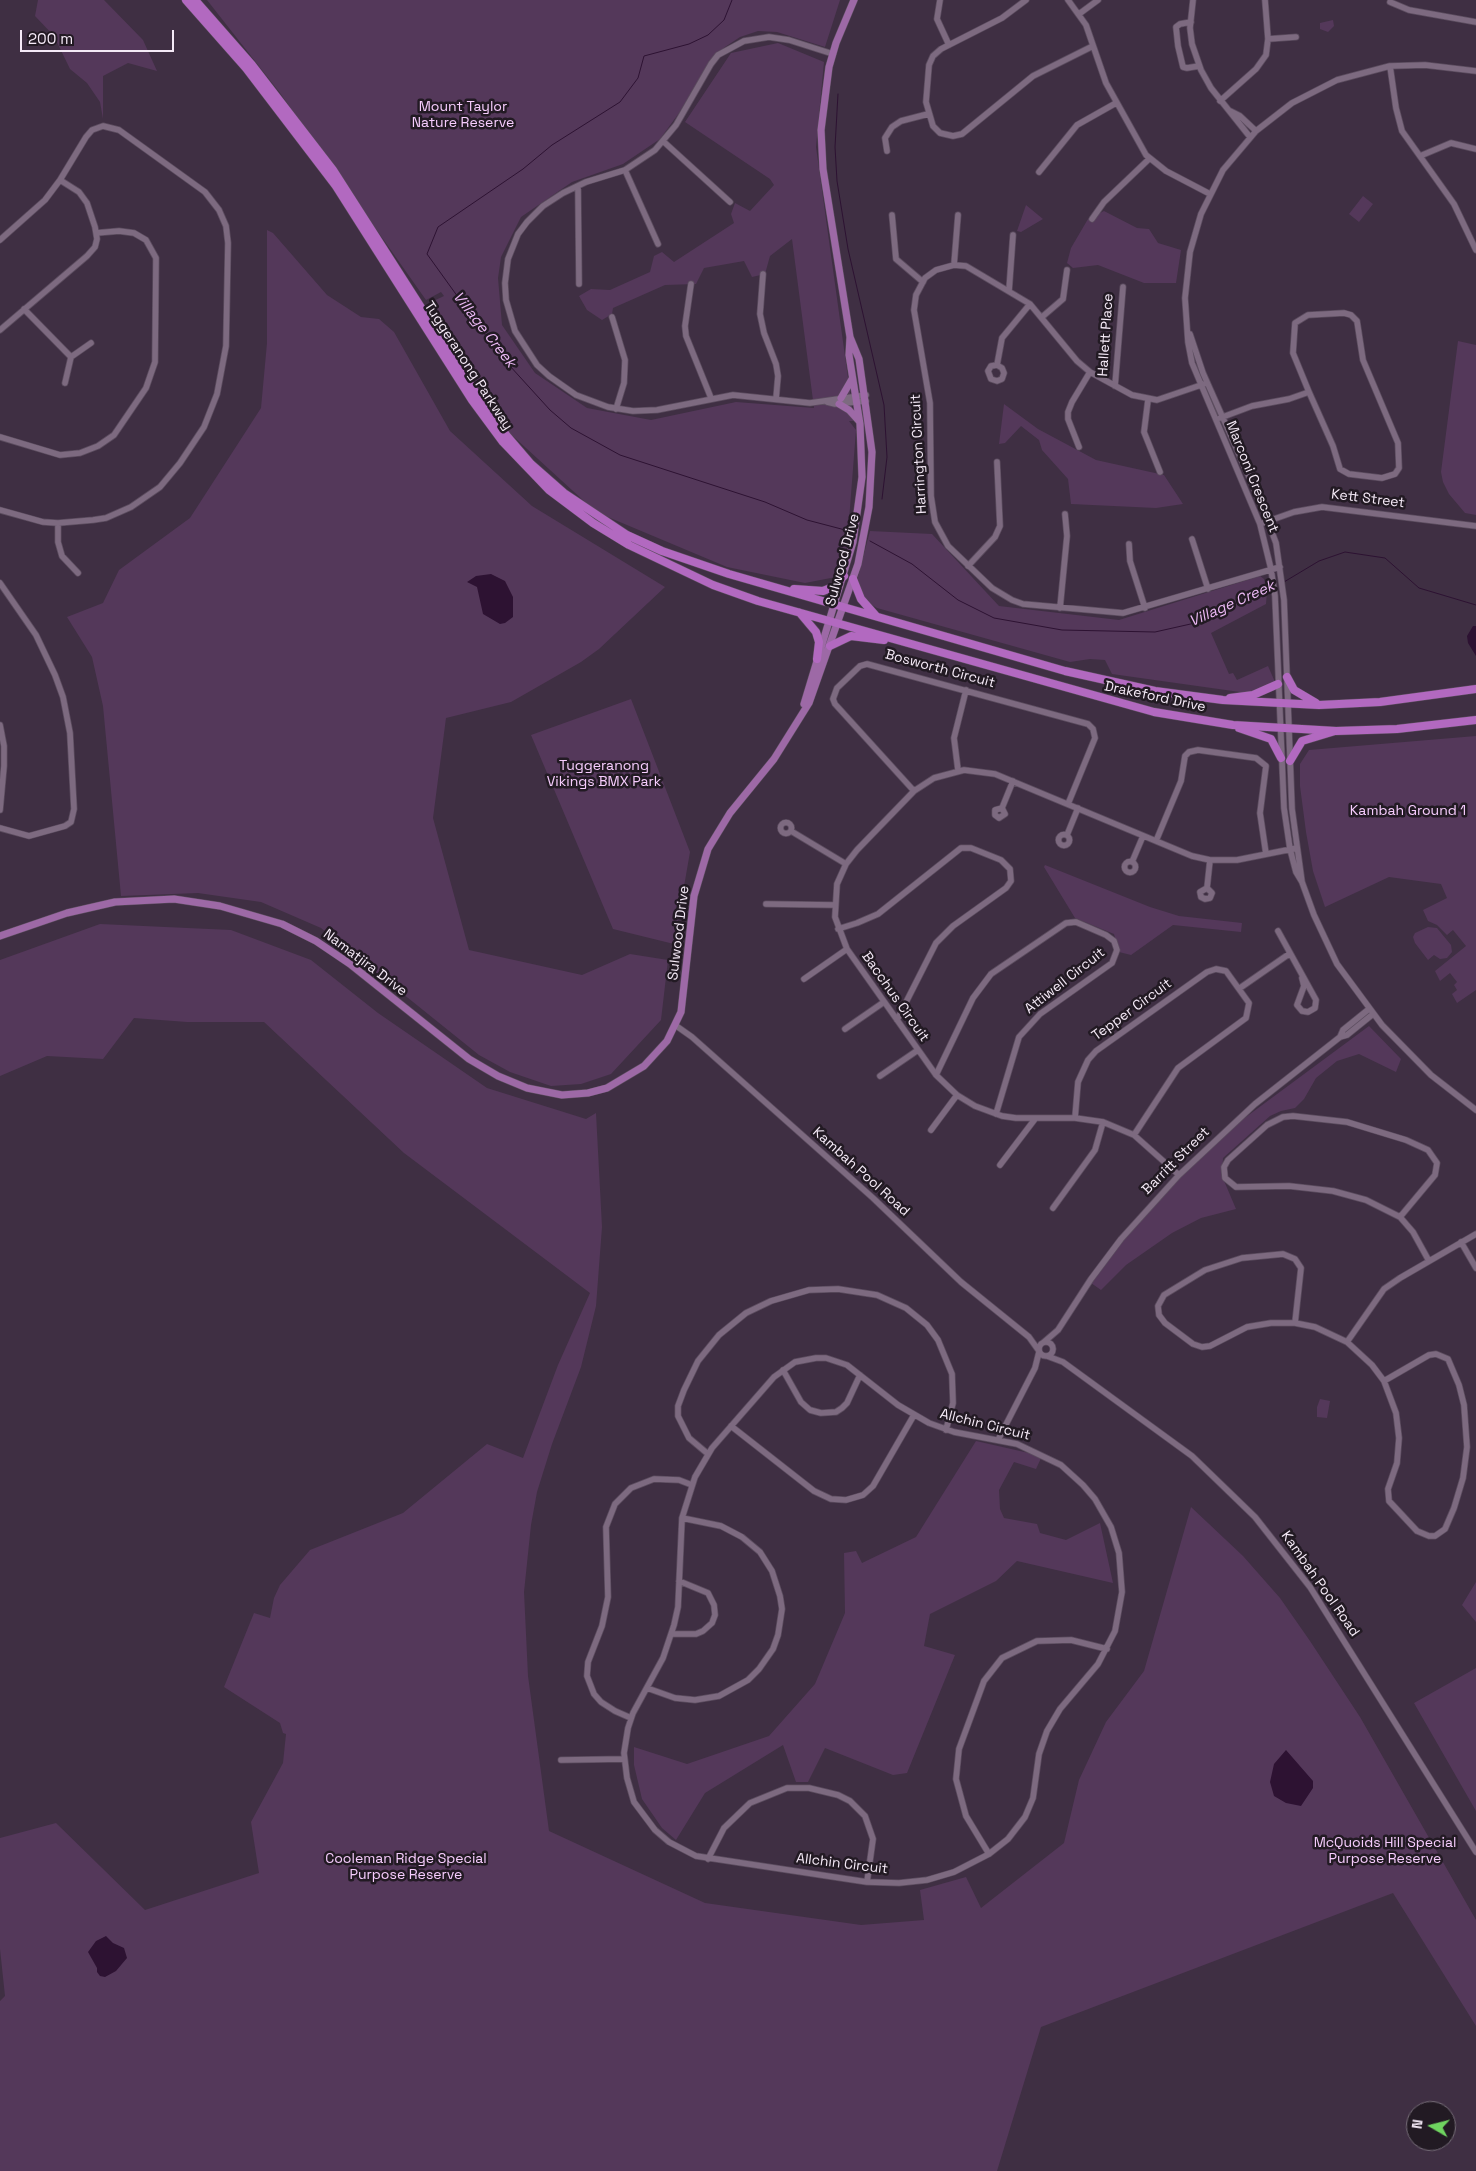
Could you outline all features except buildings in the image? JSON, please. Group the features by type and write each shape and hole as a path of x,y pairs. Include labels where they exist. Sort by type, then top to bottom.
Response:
{"highway":[{"name":"Tuggeranong Parkway","path":"186,0 246,68 336,186 488,422 524,467 569,506 629,545 713,585 834,622"},
{"name":"Tuggeranong Parkway","path":"195,0 258,72 333,170 490,414 532,464 569,497 627,535 662,551 708,568 844,607"},
{"path":"779,588 823,591 833,587 844,576"},
{"path":"853,579 861,599 877,617"},
{"name":"Drakeford Drive","path":"844,607 1066,671 1156,691 1224,700 1319,705 1380,702 1476,689"},
{"path":"798,612 816,632 819,642 817,659"},
{"name":"Drakeford Drive","path":"834,622 1152,711 1232,725 1336,730 1397,729 1476,720"},
{"path":"830,646 839,640 854,636 901,642"},
{"path":"1287,677 1294,690 1319,705"},
{"path":"1224,700 1253,695 1278,684"},
{"path":"1232,725 1270,739 1280,758"},
{"path":"1290,761 1302,741 1322,737 1336,730"}],"main road":[{"name":"Sulwood Drive","path":"675,1025 684,996 694,896 703,860 719,828 774,759 812,696 830,646 835,605 853,542 860,502 862,470 860,424 849,355 850,336 841,267 824,176 822,117 833,54 854,0"},
{"name":"Sulwood Drive","path":"797,723 817,659 834,622 844,607 853,579 864,536 870,494 872,452 866,398 859,359 850,336"},
{"path":"852,376 850,384 840,401 855,415 860,424"},
{"name":"Namatjira Drive","path":"0,936 67,912 115,902 174,900 238,910 282,924 316,941 350,964 476,1063 527,1088 562,1095 588,1093 608,1088 627,1078 657,1055 675,1025"}],"street":[{"path":"940,0 937,19 949,45"},
{"path":"1026,0 1002,18 936,53 929,65 926,102 933,126 940,133 953,136 962,134 1033,76 1093,46"},
{"path":"1068,0 1079,14 1093,46 1101,73 1116,103 1150,159 1166,171 1210,194"},
{"path":"1079,14 1098,0"},
{"path":"1193,0 1192,44 1199,66 1210,88 1220,101 1256,131"},
{"path":"1220,101 1262,62 1266,55 1268,39 1265,0"},
{"path":"1390,2 1409,10 1476,22"},
{"path":"1191,22 1177,26 1178,46 1184,66 1187,68 1199,66"},
{"path":"1268,39 1296,36"},
{"path":"833,54 776,38 750,39 728,48 711,64 676,125 664,142 646,158 625,170 578,186 543,206 518,234 508,259 505,284 506,300 515,331 537,365 555,381 576,395 616,409 657,410 733,395 810,403 866,398"},
{"name":"Marconi Crescent","path":"1302,882 1296,872 1290,849 1284,808 1280,758 1274,585 1260,524 1201,386 1189,348 1185,298 1188,260 1194,236 1210,194 1227,164 1256,131 1292,102 1323,85 1347,76 1390,66 1425,64 1476,71"},
{"path":"1390,66 1398,120 1402,131 1454,204 1474,240 1476,250"},
{"path":"1039,172 1078,125 1116,103"},
{"path":"1230,110 1250,137"},
{"path":"887,151 885,138 892,127 901,121 928,114"},
{"path":"0,240 39,207 60,180 92,130 103,126 110,126 119,130 205,192 219,210 226,226 228,243 226,346 217,394 204,427 180,463 160,487 146,498 106,518 58,523 30,519 0,510"},
{"path":"664,142 730,202"},
{"path":"1420,156 1451,143 1476,149"},
{"path":"1092,218 1104,202 1150,159"},
{"path":"625,170 658,244"},
{"path":"0,330 88,256 97,243 96,233 84,197 73,187 60,180"},
{"path":"578,186 579,284"},
{"path":"892,215 896,259 922,282 936,270 954,265 974,269 1030,304 1077,361 1090,372 1115,386 1132,395 1148,400 1167,399 1208,383"},
{"path":"954,265 958,215"},
{"path":"0,437 60,454 80,453 98,446 114,435 146,388 155,362 156,258 146,240 134,233 119,231 96,233"},
{"path":"1009,291 1013,235"},
{"path":"1042,317 1063,299 1067,270"},
{"path":"763,274 760,314 764,333 776,364 778,376 776,399"},
{"name":"Harrington Circuit","path":"922,282 916,294 914,310 930,403 932,509 940,534 948,546 992,588 1012,600 1029,605 1112,613 1145,608 1280,567"},
{"path":"691,284 685,326 686,336 711,398"},
{"name":"Hallett Place","path":"1115,386 1122,287"},
{"path":"997,365 1002,338 1030,304"},
{"path":"24,309 71,357"},
{"path":"1344,313 1351,315 1357,321 1363,360 1398,443 1399,468 1395,474 1382,478 1348,474 1340,469 1333,446 1309,392 1293,353 1295,324 1303,316 1308,315 1344,313"},
{"path":"612,317 626,360 624,383 616,409"},
{"name":"Marconi Crescent","path":"1188,330 1222,417 1268,521 1280,567 1287,677 1292,809 1302,882"},
{"path":"65,383 71,357 91,343"},
{"path":"1079,447 1068,419 1068,412 1090,372"},
{"path":"1216,420 1252,406 1309,392"},
{"path":"1148,400 1144,432 1160,472"},
{"path":"968,566 995,537 1000,526 997,462"},
{"name":"Kett Street","path":"1260,524 1308,508 1337,507 1476,526"},
{"path":"1060,608 1067,536 1065,514"},
{"path":"58,523 58,542 62,556 78,573"},
{"path":"1192,539 1208,589"},
{"path":"1129,544 1130,561 1145,608"},
{"path":"0,584 36,636 60,690 70,733 74,808 71,822 65,826 29,836 0,828"},
{"name":"Bosworth Circuit","path":"914,792 838,709 834,693 860,666 867,664 1083,721 1095,733 1094,743 1068,804"},
{"path":"958,770 954,738 966,690"},
{"path":"0,725 4,746 0,810"},
{"path":"1156,841 1180,781 1185,756 1189,752 1198,750 1256,758 1263,761 1266,770 1260,813 1266,854"},
{"name":"Bacchus Circuit","path":"1179,1174 1134,1135 1103,1122 1075,1118 1035,1119 996,1114 957,1095 936,1075 846,949 838,929 835,905 837,884 846,864 914,792 934,778 958,770 989,772 1192,856 1210,860 1237,860 1297,848"},
{"path":"1002,808 1013,781"},
{"path":"1067,835 1078,808"},
{"path":"791,831 846,864"},
{"path":"1132,862 1143,836"},
{"path":"838,929 878,914 961,848 971,848 1001,860 1010,869 1011,881 1006,888 953,926 936,943 897,1020"},
{"path":"1207,888 1210,860"},
{"path":"1302,882 1314,915 1337,964 1371,1012 1396,1041 1431,1075 1476,1110"},
{"path":"766,904 835,905"},
{"name":"Attiwell Circuit","path":"936,1075 973,998 991,974 1066,922 1076,922 1109,937 1117,950 1112,964 1040,1014 1020,1037 996,1114"},
{"path":"1278,931 1302,978 1316,1000 1315,1008 1308,1012 1302,1011 1297,1005 1304,986 1302,978"},
{"path":"804,979 846,949"},
{"path":"1240,988 1289,954"},
{"name":"Tepper Circuit","path":"1075,1118 1077,1087 1082,1071 1092,1056 1106,1043 1211,970 1226,971 1249,1003 1246,1018 1178,1068 1134,1135"},
{"path":"845,1029 884,1002"},
{"name":"Barritt Street","path":"1044,1342 1058,1330 1091,1279 1121,1240 1179,1174 1239,1118 1340,1037 1343,1030 1371,1012"},
{"name":"Kambah Pool Road","path":"675,1025 692,1037 867,1193 961,1282 1029,1337 1039,1352"},
{"path":"880,1076 918,1050"},
{"path":"931,1130 957,1095"},
{"path":"1400,1217 1435,1174 1437,1163 1428,1150 1371,1128 1322,1118 1284,1117 1267,1125 1228,1160 1224,1167 1226,1178 1236,1187 1289,1186 1333,1191 1366,1200 1400,1217 1413,1232 1429,1261"},
{"path":"1000,1165 1035,1119"},
{"path":"1053,1208 1094,1150 1103,1122"},
{"path":"1347,1342 1384,1289 1476,1234"},
{"path":"1461,1242 1476,1268"},
{"path":"1295,1323 1301,1268 1295,1258 1283,1254 1242,1258 1205,1270 1164,1296 1158,1306 1159,1315 1165,1323 1193,1344 1202,1347 1210,1346 1226,1336 1255,1325 1295,1323 1316,1328 1347,1342 1368,1360 1384,1381 1396,1413 1399,1438 1397,1463 1388,1489 1390,1501 1417,1531 1429,1536 1435,1536 1445,1529 1454,1508 1465,1468 1467,1426 1459,1385 1451,1362 1444,1356 1436,1354 1429,1355 1384,1381"},
{"path":"708,1454 689,1438 678,1416 678,1406 698,1361 719,1335 746,1313 771,1301 809,1290 838,1289 877,1295 895,1301 927,1325 938,1340 952,1374 953,1403 946,1430"},
{"name":"Barritt Street","path":"1053,1347 1058,1330"},
{"name":"Kambah Pool Road","path":"1029,1337 1044,1342"},
{"path":"998,1440 1035,1368 1039,1346 1044,1342 1050,1343 1053,1347 1052,1352 1035,1368"},
{"name":"Kambah Pool Road","path":"1053,1347 1063,1362"},
{"path":"1039,1352 1047,1356"},
{"name":"Kambah Pool Road","path":"1047,1356 1063,1362 1197,1461 1230,1490 1279,1544 1310,1587 1476,1852"},
{"name":"Allchin Circuit","path":"826,1358 846,1365 914,1415 946,1430 1030,1448 1061,1465 1083,1485 1106,1516 1117,1544 1122,1582 1118,1618 1107,1649 1088,1677 1060,1709 1047,1731 1039,1754 1033,1798 1025,1817 1008,1839 989,1854 954,1872 927,1880 899,1883 867,1882 708,1859 685,1851 669,1842 643,1816 629,1786 624,1759 626,1738 631,1718 663,1658 672,1634 678,1607 682,1518 692,1485 708,1454 783,1370 805,1359 826,1358"},
{"path":"783,1370 801,1402 810,1410 828,1414 842,1408 847,1403 860,1375"},
{"path":"731,1426 814,1492 831,1499 846,1500 863,1494 873,1486 914,1415"},
{"path":"631,1718 601,1702 594,1694 587,1676 588,1662 602,1626 608,1597 606,1527 615,1504 622,1495 636,1486 654,1479 667,1478 692,1485"},
{"path":"647,1688 675,1698 695,1700 719,1696 748,1680 759,1669 773,1649 778,1634 782,1609 779,1590 772,1571 755,1546 722,1526 682,1518"},
{"path":"672,1634 696,1634 704,1631 712,1623 715,1615 714,1605 708,1593 679,1581"},
{"path":"989,1854 966,1816 956,1779 959,1749 984,1680 1002,1658 1037,1641 1071,1640 1107,1649"},
{"path":"561,1760 624,1759"},
{"path":"708,1859 724,1828 750,1802 787,1788 809,1788 838,1795 850,1801 868,1820 873,1843 867,1882"}],"green space":[{"path":"38,0 104,0 143,40 157,71 128,63 103,76 103,119 100,102 87,83 70,69 54,36 35,16"},
{"name":"Mount Taylor Nature Reserve","path":"207,0 840,0 825,47 777,32 758,31 740,37 725,47 709,63 679,113 660,139 623,164 572,182 521,217 501,257 498,278 502,325 535,373 587,408 651,420 736,402 814,408 792,239 770,256 765,274 752,277 744,261 704,268 696,284 665,285 613,308 612,314 602,320 587,310 579,296 591,289 610,290 650,272 654,256 662,252 674,262 734,223 731,214 735,203 750,211 774,185 770,179 685,122 731,53 778,43 824,62 816,147 854,421 849,421 856,430 847,546 836,577 805,583 727,567 596,512 503,427 427,304 444,296 441,292 426,300 280,93"},
{"path":"1333,20 1334,26 1328,32 1320,29 1320,23"},
{"path":"1363,196 1373,204 1359,222 1349,214"},
{"path":"1026,205 1043,219 1021,232 1017,231"},
{"path":"1104,211 1137,228 1149,229 1158,243 1181,250 1176,283 1144,283 1098,265 1073,268 1067,263 1071,248 1088,219"},
{"path":"267,230 273,233 327,295 361,317 379,319 394,332 450,431 532,506 665,587 599,649 581,662 511,702 446,718 433,818 469,950 582,975 630,954 668,960 661,1020 611,1074 581,1084 551,1086 510,1072 479,1055 321,928 261,902 198,893 121,896 103,706 92,657 67,617 103,603 119,570 190,518 261,408 267,343"},
{"path":"1458,341 1476,345 1476,515 1465,513 1449,494 1443,482 1441,472"},
{"path":"1004,404 1038,429 1096,460 1164,475 1183,504 1156,508 1071,504 1068,479 1042,450 1039,440 1021,426 1005,443 999,444"},
{"path":"870,531 932,534 999,606 1119,620 1260,576 1264,579 1267,592 1266,604 1211,633 1229,674 1233,673 1237,680 1268,666 1275,682 1271,686 1247,693 1112,674 1105,660 1090,659 1070,662 877,608 864,600 857,580"},
{"name":"Tuggeranong Vikings BMX Park","path":"631,699 690,852 674,944 613,929 531,735"},
{"name":"Kambah Ground 1","path":"1476,736 1476,990 1457,1003 1452,994 1457,990 1454,985 1457,982 1450,973 1440,981 1435,971 1466,946 1453,930 1447,935 1437,925 1428,921 1423,910 1447,898 1441,884 1389,877 1325,907 1313,871 1306,832 1300,786 1300,764 1309,750"},
{"path":"1045,865 1150,907 1179,916 1242,923 1241,932 1173,925 1131,955 1119,952 1114,934 1075,918 1044,867"},
{"path":"100,924 231,930 311,960 378,1013 487,1088 586,1119 596,1113 602,1227 596,1306 581,1367 552,1444 537,1492 531,1525 524,1592 528,1676 549,1831 705,1903 861,1925 924,1920 920,1890 966,1877 981,1908 1064,1843 1079,1780 1106,1722 1144,1671 1191,1507 1243,1556 1280,1598 1310,1641 1360,1717 1476,1920 1476,2026 1393,1893 1041,2027 997,2171 0,2171 0,2001 5,1996 0,1949 0,1838 56,1823 145,1910 259,1873 251,1822 283,1763 286,1734 283,1733 280,1723 224,1687 254,1613 270,1618 274,1598 280,1585 310,1550 403,1513 487,1444 523,1458 558,1365 590,1293 404,1153 264,1022 187,1022 134,1018 103,1059 47,1056 0,1076 0,960"},
{"path":"1428,927 1437,928 1451,945 1452,952 1447,958 1440,959 1434,955 1428,960 1415,943 1413,937 1415,933"},
{"path":"1369,1026 1401,1059 1396,1072 1359,1054 1337,1061 1316,1078 1304,1099 1295,1108 1270,1116 1223,1158 1222,1176 1236,1209 1201,1218 1172,1233 1126,1265 1101,1290 1091,1283 1128,1234 1181,1175 1223,1134"},
{"path":"1320,1399 1330,1401 1327,1418 1317,1417 1317,1407"},
{"path":"976,1441 1042,1456 1036,1469 1014,1462 999,1490 1000,1509 1004,1518 1037,1524 1040,1533 1066,1540 1100,1523 1113,1583 1017,1561 996,1581 930,1614 924,1646 955,1655 907,1773 893,1775 825,1748 808,1782 796,1782 783,1745 705,1793 676,1840 662,1828 642,1799 634,1765 634,1747 687,1764 769,1736 815,1684 845,1613 844,1553 856,1551 862,1563 916,1537"},
{"path":"1476,1582 1476,1622 1462,1605"},
{"path":"1476,1668 1476,1811 1414,1703"}],"shaded area":[{"path":"491,574 505,581 513,597 513,617 505,623 500,624 483,614 477,587 467,582 476,576"},
{"path":"1473,626 1476,626 1476,656 1468,643 1467,636"},
{"path":"1286,1750 1313,1781 1313,1788 1301,1806 1286,1803 1274,1796 1270,1782 1274,1764"},
{"path":"106,1936 113,1943 124,1948 127,1958 116,1971 105,1977 100,1976 97,1972 97,1968 88,1952 96,1941"}],"waterway":[{"name":"Village Creek","path":"732,0 724,20 708,35 689,44 644,56 638,78 620,102 552,145 523,169 438,227 427,254 499,354 550,410 571,428 620,455 765,502 807,520 849,531"},
{"path":"838,94 835,147 837,181 848,249 884,405 887,457 882,499"},
{"name":"Village Creek","path":"870,541 912,564 958,600 994,618 1062,630 1155,632 1195,623 1271,586"},
{"name":"Village Creek","path":"1284,582 1319,561 1345,552 1385,558 1419,588 1476,605"}],"park label":[{"name":"McQuoids Hill Special Purpose Reserve","path":"1385,1852"},
{"name":"Cooleman Ridge Special Purpose Reserve","path":"406,1868"}]}
